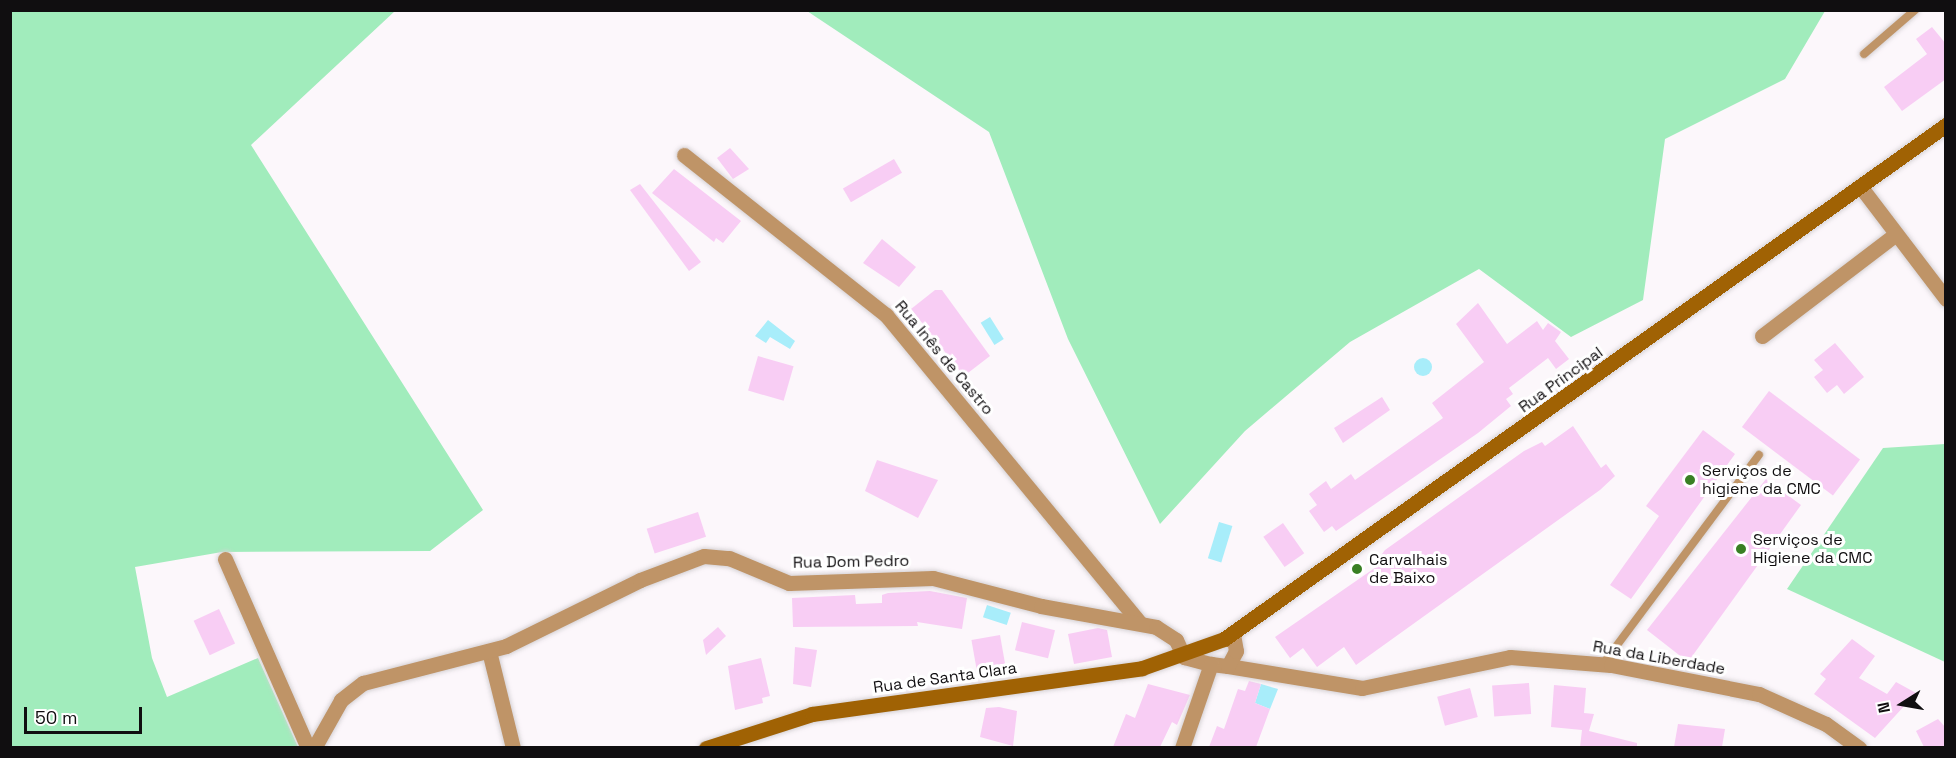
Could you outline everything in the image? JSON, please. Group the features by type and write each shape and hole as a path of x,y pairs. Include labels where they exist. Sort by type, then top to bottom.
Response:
{"street":[{"name":"Rua Principal","path":"1187,656 1233,634 1946,125"},
{"name":"Rua Inês de Castro","path":"684,155 886,315 1139,622"},
{"path":"1860,186 1946,299"},
{"path":"1762,336 1896,234"},
{"name":"Rua Dom Pedro","path":"314,747 341,700 363,684 489,651 704,556 729,558 789,584 933,578 1041,606 1139,622 1170,635 1187,656"},
{"path":"225,560 308,747"},
{"path":"1228,666 1236,651 1233,634"},
{"path":"489,651 513,747"},
{"name":"Rua da Liberdade","path":"1187,656 1211,664 1362,688 1510,657 1603,664 1759,694 1826,723 1859,747"},
{"name":"Rua de Santa Clara","path":"706,747 812,714 1074,679 1187,656"},
{"path":"1182,747 1211,664"}],"lane":[{"path":"1864,54 1915,10"},
{"path":"1603,664 1760,455"}],"green space":[{"path":"10,11 395,11 251,145 483,510 430,551 222,552 135,567 152,658 167,697 258,658 298,747 11,747"},
{"path":"807,11 1825,11 1785,79 1665,139 1643,300 1571,337 1479,269 1350,342 1245,431 1160,524 1068,339 989,132"},
{"path":"1946,444 1945,662 1787,589 1883,448"}],"water":[{"path":"990,317 1004,339 994,345 981,323"},
{"path":"768,320 795,341 790,349 770,337 766,343 755,336"},
{"path":"1419,358 1427,358 1432,363 1430,374 1419,376 1414,371 1414,363"},
{"path":"1219,522 1232,526 1221,562 1208,558"},
{"path":"987,605 1011,613 1007,625 983,617"},
{"path":"1261,684 1278,689 1270,709 1255,703"}],"building":[{"path":"1932,27 1946,44 1946,79 1902,111 1884,87 1927,54 1916,39"},
{"path":"730,148 749,169 733,179 717,158"},
{"path":"894,159 902,173 851,202 843,188"},
{"path":"674,169 741,221 723,243 716,238 714,242 652,193"},
{"path":"640,184 701,262 689,271 630,190"},
{"path":"882,239 916,267 899,287 863,263"},
{"path":"935,290 942,290 990,356 964,376 911,309"},
{"path":"1478,303 1507,344 1537,321 1543,330 1548,323 1561,332 1555,341 1569,359 1556,369 1548,358 1509,388 1513,394 1506,399 1511,406 1478,433 1336,531 1332,526 1324,532 1309,511 1317,505 1309,494 1326,481 1331,489 1351,474 1355,480 1443,418 1432,403 1484,362 1456,324"},
{"path":"1835,343 1864,377 1844,394 1837,385 1827,393 1814,377 1823,370 1814,360"},
{"path":"758,356 794,366 784,401 748,391"},
{"name":"Serviços de Higiene da CMC","path":"1769,391 1860,460 1833,496 1742,427"},
{"path":"1382,397 1390,410 1343,443 1334,428"},
{"path":"1573,426 1601,468 1606,464 1615,476 1600,490 1356,665 1344,647 1317,667 1303,648 1290,658 1275,637 1382,563 1379,558 1385,550 1524,451 1542,442 1545,446"},
{"name":"Serviços de higiene da CMC","path":"1703,430 1735,454 1631,599 1610,585 1659,516 1646,506"},
{"path":"877,460 938,480 918,518 865,491"},
{"name":"Serviços de Higiene da CMC","path":"1766,479 1801,505 1688,662 1647,630"},
{"path":"698,512 706,537 655,553 647,529"},
{"path":"1283,523 1304,553 1285,567 1263,537"},
{"path":"930,591 967,598 962,629 917,622 918,626 793,627 792,598 855,595 856,604 882,603 882,595 888,593"},
{"path":"219,609 235,643 210,655 194,621"},
{"path":"1022,622 1055,630 1048,658 1015,650"},
{"path":"718,627 726,636 706,655 703,640"},
{"path":"1098,628 1107,630 1112,657 1074,664 1068,634"},
{"path":"1000,635 1006,670 978,675 971,640"},
{"path":"1852,639 1875,656 1859,678 1887,694 1896,682 1916,693 1875,738 1814,694 1826,679 1820,674"},
{"path":"795,647 817,650 811,687 793,684"},
{"path":"761,658 770,696 762,698 763,703 735,710 728,666"},
{"path":"1249,681 1261,684 1255,703 1270,709 1256,747 1209,747 1217,726 1224,729 1238,689 1245,691"},
{"path":"1529,683 1531,714 1494,717 1492,686"},
{"path":"1148,684 1190,695 1177,725 1172,722 1160,747 1113,747 1126,714 1135,718"},
{"path":"1554,685 1586,688 1584,713 1594,714 1589,731 1637,743 1637,747 1580,747 1582,730 1551,727"},
{"path":"1470,688 1478,717 1445,726 1437,697"},
{"path":"999,707 1017,711 1013,746 980,737 986,708"},
{"path":"1938,719 1946,728 1946,747 1924,747 1916,731"},
{"path":"1678,724 1725,729 1722,747 1674,747"}],"place":[{"name":"Serviços de higiene da CMC","path":"1690,480"},
{"name":"Serviços de Higiene da CMC","path":"1741,549"},
{"name":"Carvalhais de Baixo","path":"1357,569"}]}
